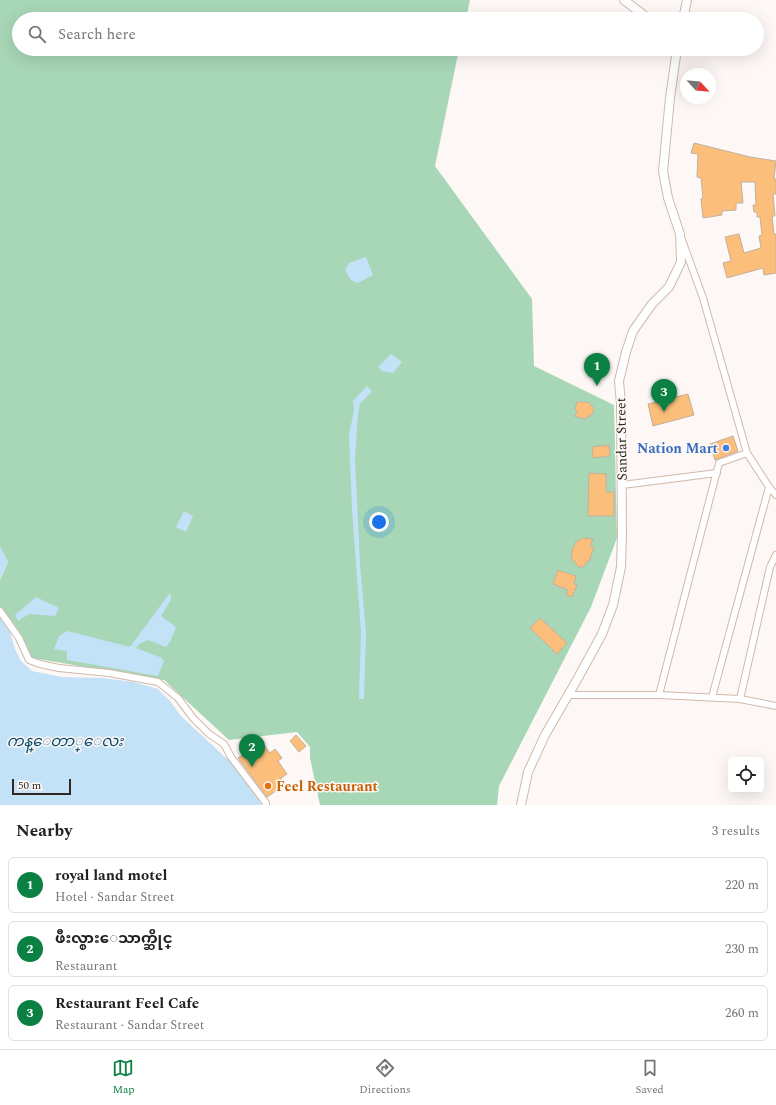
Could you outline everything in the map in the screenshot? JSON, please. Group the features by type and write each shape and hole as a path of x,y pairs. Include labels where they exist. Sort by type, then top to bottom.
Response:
{"street":[{"path":"624,0 640,12"},
{"path":"684,12 687,0"},
{"name":"Sandar Street","path":"521,805 528,772 545,735 602,634 613,606 621,568 622,404 619,381 633,331 652,304 669,286 681,262 680,234 668,198 663,171 670,98 676,56"},
{"path":"680,234 703,298 747,453 769,487 776,495"},
{"path":"659,694 719,463 747,453"},
{"path":"622,486 716,473"},
{"path":"712,698 769,487"},
{"path":"740,699 770,567 776,556"},
{"path":"0,611 19,638 29,660 59,668 109,673 158,682 178,698 193,718 209,734 224,744 231,757 266,802 266,805"},
{"path":"568,696 659,694 740,699 776,706"}],"green space":[{"path":"0,0 470,0 467,12 12,12 12,56 458,56 435,166 532,299 534,366 614,405 617,538 591,607 499,786 497,805 320,805 310,758 310,747 297,732 229,740 164,680 32,658 14,624 0,607 0,580 8,562 0,547"}],"water":[{"path":"366,257 373,275 358,283 351,280 345,270 349,263"},
{"path":"391,354 402,362 393,373 382,371 378,367"},
{"path":"367,386 372,391 360,404 355,459 360,563 366,633 364,699 359,699 361,632 352,509 349,435 354,410 353,401"},
{"path":"184,511 193,516 186,532 176,527"},
{"path":"0,547 8,562 0,580"},
{"path":"169,594 171,595 171,600 161,616 176,627 171,640 166,647 148,640 139,644 136,648 162,658 164,661 158,676 67,660 67,651 54,649 59,636 67,631 130,647"},
{"path":"36,597 59,608 55,616 29,614 18,621 15,615"},
{"name":"ကန္ေတာ္ေလး","path":"0,617 10,632 15,649 21,661 32,671 62,677 102,678 134,682 158,689 170,701 181,716 225,757 233,761 258,796 261,805 0,805"}],"building":[{"path":"694,143 750,157 776,161 774,179 776,179 776,194 773,194 775,216 772,216 774,234 776,234 776,273 764,275 763,268 727,278 723,263 731,261 725,237 739,234 744,253 761,248 759,236 762,235 760,217 757,217 757,212 754,212 753,205 756,205 755,182 741,182 743,203 736,203 736,210 722,211 722,215 703,218 701,178 697,177 698,154 691,153"},
{"path":"688,394 694,415 653,426 648,404"},
{"path":"577,402 588,402 594,408 593,413 585,419 574,416 578,412 575,410"},
{"path":"733,436 738,451 715,460 710,444"},
{"path":"609,445 610,456 593,458 592,447"},
{"path":"589,473 606,474 606,492 614,492 614,516 588,516"},
{"path":"583,538 593,539 590,546 594,547 589,562 587,561 584,567 580,566 579,568 571,557 572,550 576,542"},
{"path":"558,570 576,576 574,584 577,585 572,597 566,595 568,590 553,584"},
{"path":"540,618 567,643 557,654 530,628"},
{"path":"296,735 306,746 299,752 290,741"},
{"path":"261,741 270,753 275,749 282,758 278,761 287,774 281,778 285,785 267,797 238,758"}],"place":[{"name":"royal land motel","path":"597,386"},
{"name":"Restaurant Feel Cafe","path":"664,412"},
{"name":"Nation Mart","path":"726,448"},
{"name":"ဖီးလ္စားေသာက္ဆိုင္","path":"252,767"},
{"name":"Feel Restaurant","path":"268,786"}]}
